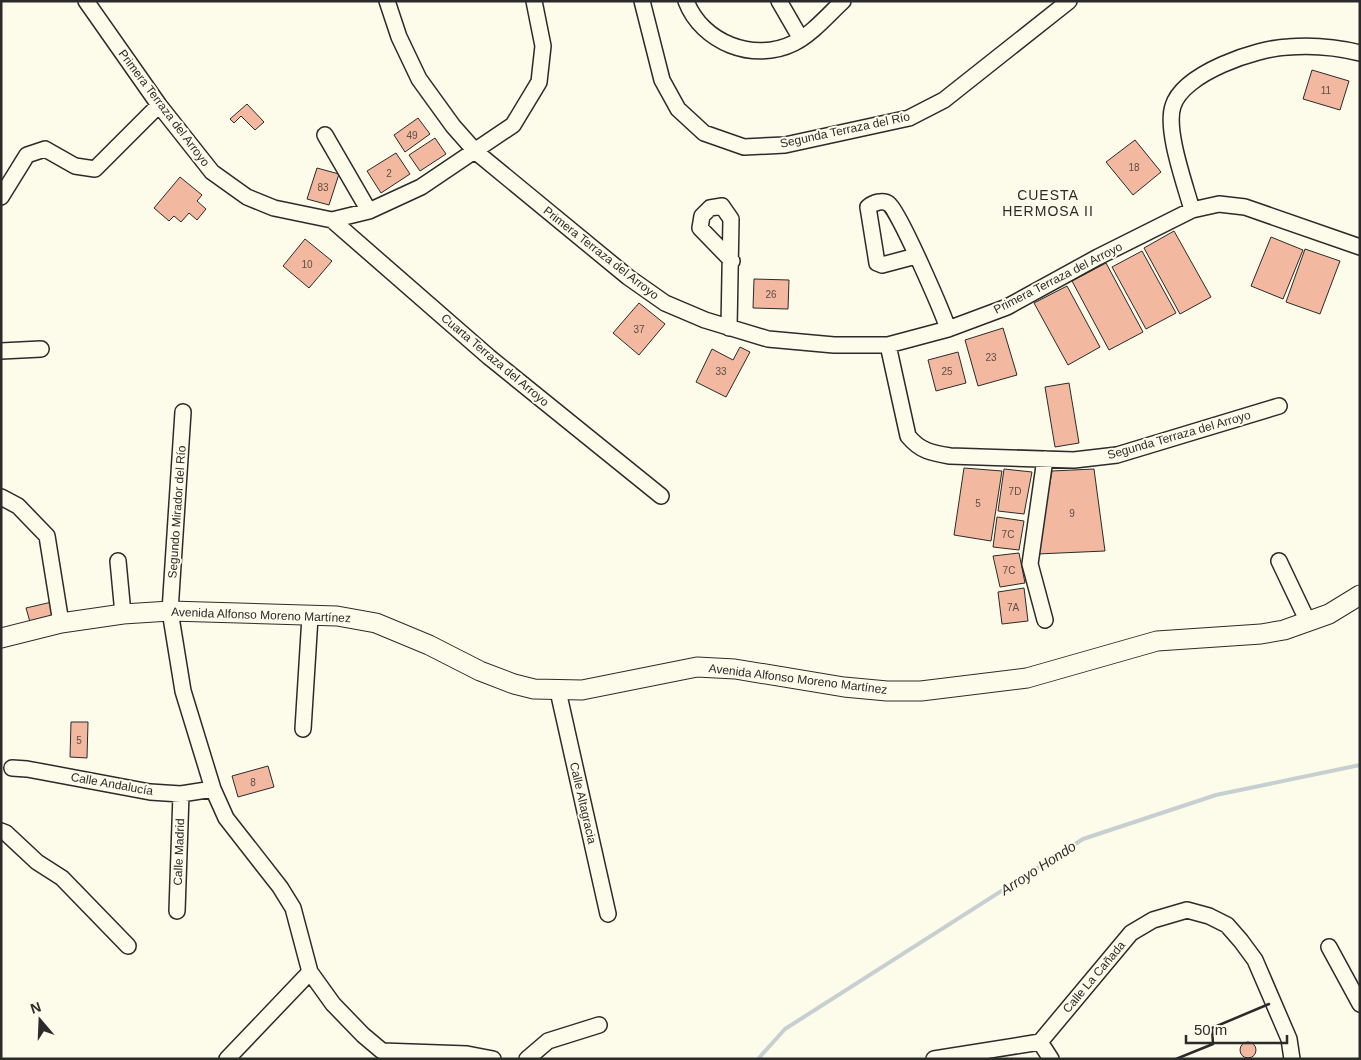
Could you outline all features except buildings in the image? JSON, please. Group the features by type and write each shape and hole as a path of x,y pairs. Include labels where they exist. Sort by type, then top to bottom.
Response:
{"main road":[{"name":"Avenida Alfonso Moreno Martínez","path":"1,638 61,623 123,614 170,611 310,617 337,616 376,622 514,684 558,691 582,690 697,667 735,669 887,692 952,689 996,683 1056,671 1144,644 1261,634 1308,622 1329,614 1360,595"}],"street":[{"name":"Primera Terraza del Arroyo","path":"86,1 159,105 212,172 247,197 274,208 332,220 369,211 421,187 476,152"},
{"name":"Primera Terraza del Arroyo","path":"387,1 398,37 419,79 452,126 476,152 628,277 665,303 729,328 768,339 834,345 888,345 948,329 1007,307 1098,256 1192,210 1219,204 1245,206 1360,247"},
{"path":"476,152 513,125 538,82 543,46 534,1"},
{"name":"Segunda Terraza del Río","path":"642,1 662,80 678,109 704,133 744,147 786,145 909,118 944,100 1069,1"},
{"path":"686,1 708,33 733,48 762,52 792,44 801,39 843,1"},
{"path":"779,1 801,39"},
{"path":"1192,210 1170,124 1173,104 1191,82 1203,73 1260,52 1286,47 1334,47 1360,53"},
{"path":"1,197 27,155 45,149 75,166 95,169 159,105"},
{"path":"325,135 369,211"},
{"name":"Cuarta Terraza del Arroyo","path":"332,220 489,357 661,496"},
{"path":"916,256 948,329"},
{"path":"729,328 732,261"},
{"name":"Segunda Terraza del Arroyo","path":"888,345 908,436 916,446 932,453 950,456 1074,460 1116,455 1279,406"},
{"path":"1,352 41,349"},
{"name":"Segundo Mirador del Río","path":"183,412 170,611 183,691 213,790 229,823 280,886 293,908 310,972"},
{"path":"1046,459 1030,564 1046,620"},
{"path":"1,497 18,506 47,536 61,623"},
{"path":"118,561 123,614"},
{"path":"1279,561 1308,622"},
{"path":"304,729 310,617"},
{"name":"Calle Altagracia","path":"558,691 608,914"},
{"name":"Calle Andalucía","path":"12,768 27,769 150,792 181,794 213,790"},
{"name":"Calle Madrid","path":"177,911 181,794"},
{"path":"1,831 6,833 37,862 62,878 128,946"},
{"name":"Calle La Cañada","path":"1040,1042 1131,933 1153,920 1187,910 1209,916 1227,925 1255,960 1285,1031 1292,1059"},
{"path":"1329,947 1360,1004"},
{"path":"227,1059 310,972 346,1018 380,1055 467,1054 492,1059"},
{"path":"527,1059 548,1041 599,1025"},
{"path":"934,1059 1040,1042 1051,1059"}],"waterway":[{"name":"Arroyo Hondo","path":"758,1059 785,1029 1083,839 1216,795 1360,765"}],"wall":[{"path":"1176,1059 1213,1044 1212,1028 1269,1004"}],"district":[{"name":"CUESTA HERMOSA II","path":"1048,204"}]}
